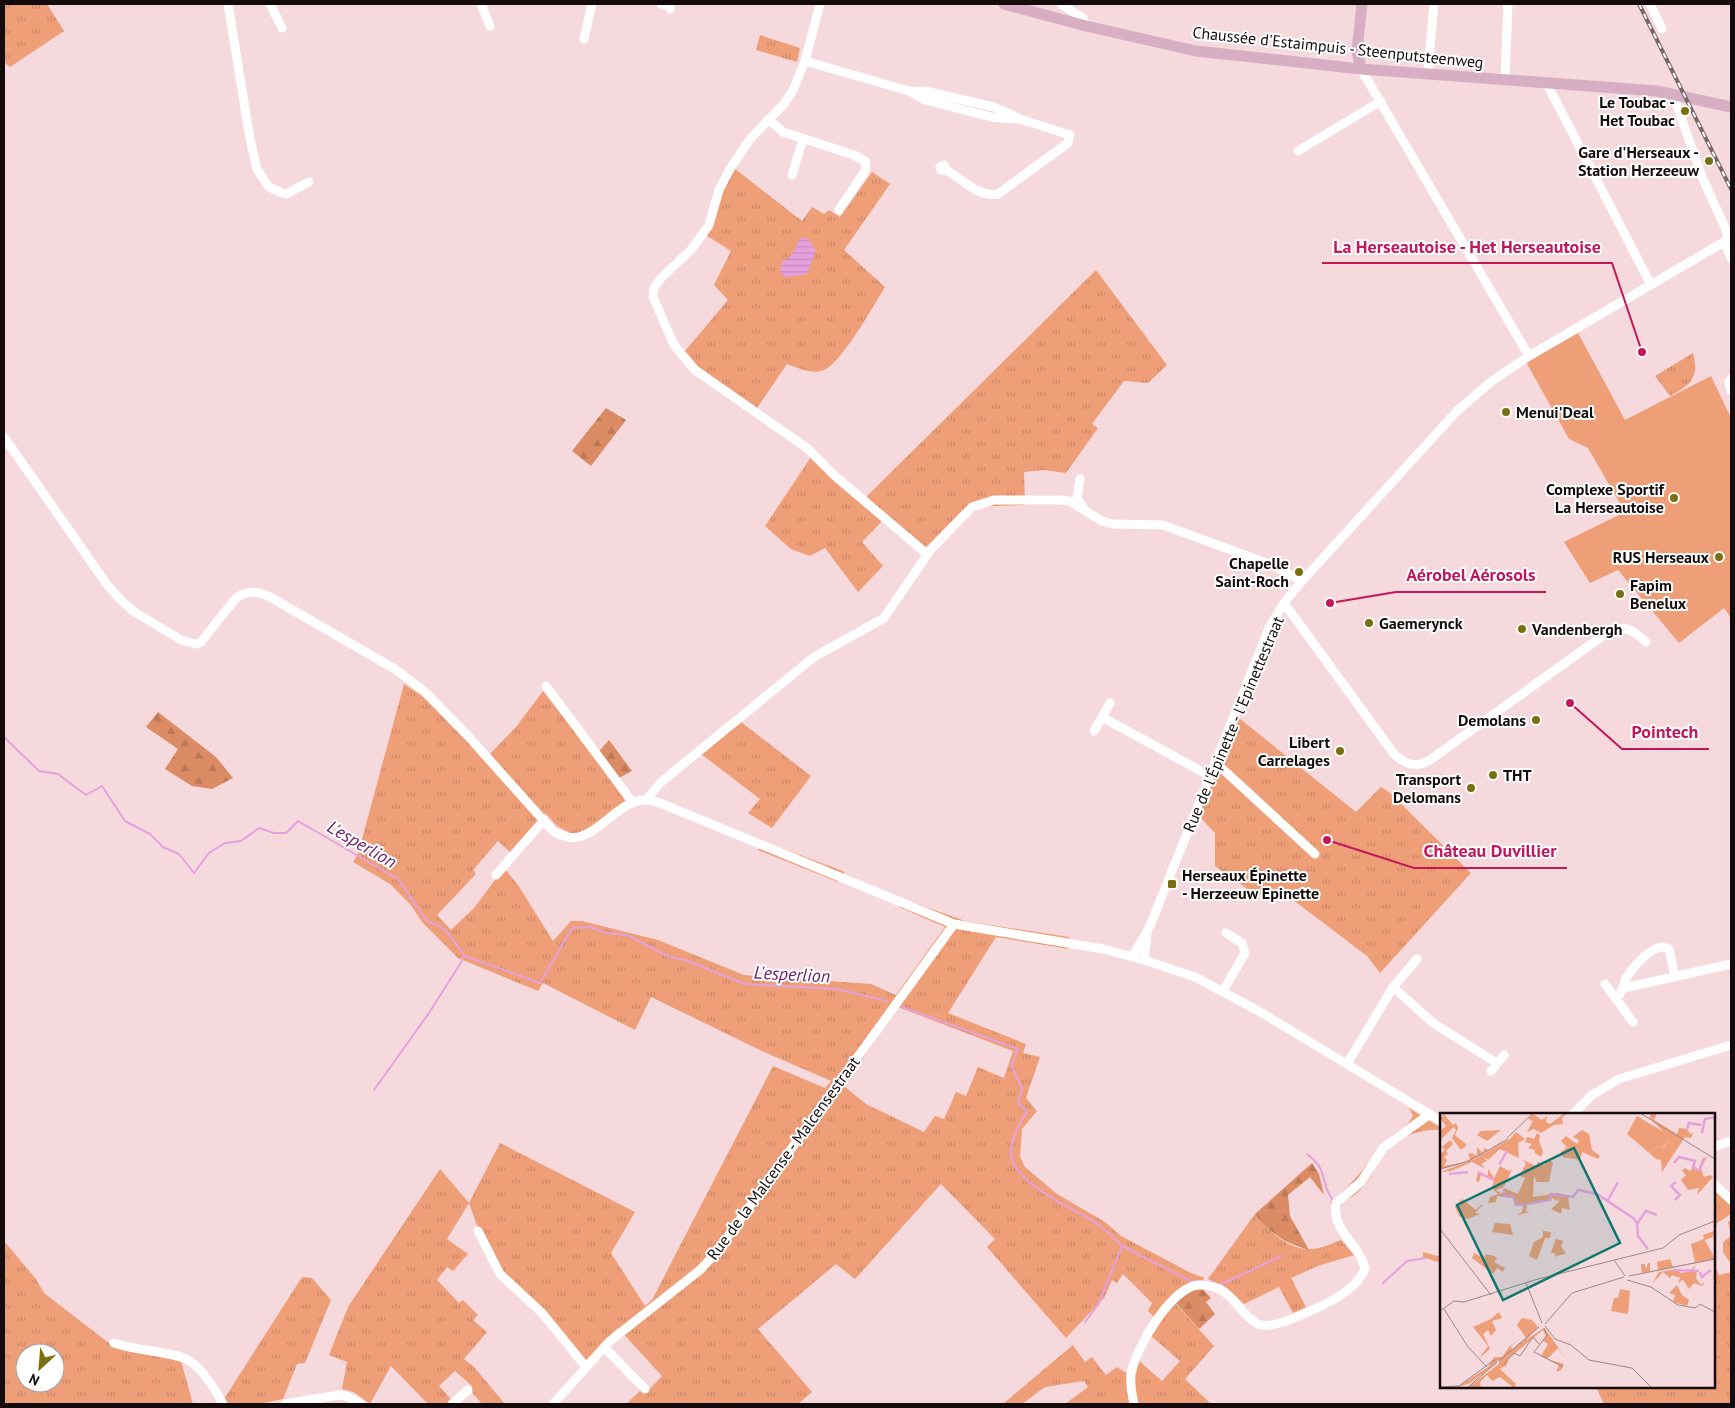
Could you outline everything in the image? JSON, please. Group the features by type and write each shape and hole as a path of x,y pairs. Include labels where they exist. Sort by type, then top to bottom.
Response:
{"main road":[{"name":"Chaussée d'Estaimpuis - Steenputsteenweg","path":"1004,4 1086,26 1196,51 1361,69 1428,72 1674,94 1731,107"},
{"path":"1361,69 1357,51 1362,4"}],"street":[{"path":"228,4 250,139 257,168 268,186 286,194 309,182"},
{"path":"270,4 282,28"},
{"path":"481,4 490,26"},
{"path":"584,39 592,4"},
{"path":"661,4 670,6 670,9"},
{"path":"820,4 805,61 793,90 784,104 750,139 730,169 720,190 709,225 701,237 654,288 653,297 674,345 695,370 807,448 835,476 927,554"},
{"path":"1061,4 1083,18 1086,26"},
{"path":"1428,72 1434,4"},
{"path":"1505,80 1508,4"},
{"path":"1650,4 1662,29"},
{"path":"805,61 909,91 925,91 994,107 1020,119 1070,135 1068,143 1059,151 998,194 986,195 979,192 946,170"},
{"path":"1361,69 1529,356"},
{"path":"1546,82 1651,285"},
{"path":"1674,94 1703,179 1727,232 1727,239 1724,242 1731,258"},
{"path":"1298,151 1381,101"},
{"path":"768,119 783,132 854,155 866,162 865,171 839,210"},
{"path":"792,175 803,140"},
{"name":"Rue de l'Épinette - l'Epinettestraat","path":"1147,934 1269,628 1284,602 1457,411 1492,381 1529,356 1724,242"},
{"path":"1731,379 1729,382 1731,391"},
{"path":"4,437 108,586 133,610 180,640 196,644 201,642 236,598 243,593 253,591 270,597 395,670 424,691 563,838 578,838 634,803 646,800 665,805 954,924 1068,942 1132,956 1195,977 1223,990 1440,1120"},
{"path":"1080,479 1077,498 1084,509"},
{"path":"646,800 660,783 814,657 884,618 927,554 968,511 983,502 1069,501 1102,521 1113,524 1163,525 1263,561 1302,581"},
{"path":"1284,602 1394,754 1403,762 1412,765 1422,765 1430,760 1608,632 1625,627 1634,631 1646,642"},
{"path":"546,686 634,803"},
{"path":"1094,731 1110,703"},
{"path":"1102,717 1210,776"},
{"path":"1215,762 1315,854"},
{"path":"496,875 544,820"},
{"name":"Rue de la Malcense - Malcensestraat","path":"557,1403 586,1366 604,1347 700,1270 715,1254 954,924"},
{"path":"1223,990 1245,953 1242,943 1227,932"},
{"path":"1132,956 1141,938 1147,934"},
{"path":"1144,960 1147,934"},
{"path":"1617,998 1624,988 1625,981 1650,951 1661,946 1667,948 1670,952 1675,977"},
{"path":"1347,1064 1393,987 1417,959"},
{"path":"1624,988 1731,964"},
{"path":"1605,984 1633,1022"},
{"path":"1393,987 1433,1023 1494,1067 1504,1055"},
{"path":"1575,1113 1592,1095 1619,1079 1731,1045"},
{"path":"1134,1404 1131,1373 1141,1347 1172,1299 1190,1286 1207,1285 1217,1288 1232,1298 1256,1323 1265,1326 1293,1318 1335,1298 1349,1289 1365,1270 1363,1259 1339,1226 1335,1210 1336,1203 1361,1182 1384,1147 1430,1114"},
{"path":"1715,1147 1731,1142"},
{"path":"1715,1185 1731,1200"},
{"path":"478,1231 500,1274 542,1313 586,1366"},
{"path":"114,1343 128,1349 187,1360 212,1385 224,1404"},
{"path":"604,1347 645,1389"},
{"path":"452,1404 468,1390"},
{"path":"285,1404 339,1395 346,1396 361,1404"}],"green space":[{"path":"4,4 47,4 64,31 10,67 4,62"},
{"path":"760,35 800,48 797,62 756,50"},
{"path":"730,165 802,221 812,207 824,214 829,210 840,217 872,172 890,184 844,250 885,287 857,332 832,365 824,370 815,372 787,364 753,414 701,379 679,358 728,300 714,285 731,251 701,232"},
{"path":"1096,270 1167,365 1148,383 1124,381 1092,424 1098,428 1066,473 1044,470 1024,472 1025,505 991,506 976,509 948,537 927,547 921,545 887,516 862,542 883,566 858,592 825,548 810,556 791,549 765,526 811,457 866,497"},
{"name":"Complexe Sportif La Herseautoise","path":"1578,333 1625,420 1711,376 1731,418 1731,618 1724,608 1679,643 1618,570 1590,583 1564,542 1625,512 1588,448 1569,439 1526,362"},
{"path":"1693,353 1695,368 1692,380 1670,396 1655,376"},
{"path":"606,408 626,420 591,466 572,451"},
{"path":"404,684 431,702 486,758 516,727 543,691 629,802 586,832 574,835 557,826 545,813 510,852 498,841 473,870 476,874 437,915 451,930 474,908 504,868 518,885 553,941 571,921 582,921 658,940 744,975 871,984 896,995 945,927 899,907 904,899 965,921 1069,937 1068,949 996,937 948,1013 1026,1044 1023,1053 1040,1057 1026,1098 1037,1111 1022,1129 1020,1157 1025,1167 1057,1194 1105,1222 1121,1236 1191,1273 1205,1278 1174,1302 1214,1346 1185,1379 1211,1404 1065,1404 1088,1387 1084,1381 1045,1387 1022,1404 1003,1404 1073,1345 1085,1362 1092,1357 1106,1375 1117,1367 1125,1372 1136,1374 1138,1360 1162,1381 1180,1361 1151,1336 1159,1322 1148,1311 1152,1303 1123,1274 1117,1283 1112,1280 1104,1298 1066,1338 987,1247 995,1239 941,1184 855,1279 836,1264 758,1329 812,1392 798,1404 626,1404 641,1390 647,1392 662,1376 618,1328 580,1366 544,1321 500,1272 482,1239 469,1203 500,1143 635,1212 611,1253 645,1306 652,1300 773,1066 825,1088 831,1081 762,1051 651,997 635,1030 543,983 538,991 458,958 422,922 411,905 390,884 353,862 358,854","holes":["898,1007 1013,1051 1004,1078 978,1067 966,1096 956,1092 944,1119 935,1116 924,1132 866,1104 844,1086"]},
{"path":"158,712 216,757 233,778 212,789 192,786 165,769 178,749 146,727"},
{"path":"1239,718 1356,812 1381,787 1389,792 1471,873 1380,973 1367,956 1284,893 1256,895 1215,866 1215,833 1197,814"},
{"path":"741,722 811,776 772,828 748,813 760,799 701,754"},
{"path":"609,740 632,771 613,781 594,757"},
{"path":"763,841 845,872 838,882 758,850"},
{"path":"1409,1108 1440,1127 1440,1130 1417,1132 1395,1143 1383,1155 1363,1187 1343,1203 1337,1211 1330,1202 1354,1180 1388,1139 1408,1123 1413,1116"},
{"path":"1312,1163 1319,1174 1324,1195 1310,1177 1288,1195 1290,1216 1309,1250 1279,1237 1255,1214"},
{"path":"440,1169 469,1203 447,1239 468,1254 453,1271 447,1267 437,1280 459,1303 463,1300 478,1315 473,1320 487,1332 464,1359 474,1367 505,1404 482,1404 471,1391 472,1386 455,1371 439,1386 452,1400 448,1404 428,1404 391,1366 370,1404 354,1392 342,1389 347,1362 329,1355 348,1307"},
{"path":"1715,1190 1731,1206 1731,1214 1715,1224"},
{"path":"1255,1214 1265,1226 1287,1243 1303,1249 1315,1249 1341,1240 1354,1255 1318,1266 1291,1278 1306,1307 1293,1313 1279,1287 1244,1304 1228,1289 1208,1279"},
{"path":"1731,1220 1731,1236 1728,1222"},
{"path":"1731,1236 1731,1260 1729,1261 1723,1252 1723,1242"},
{"path":"4,1241 36,1279 44,1293 110,1344 123,1350 181,1361 193,1404 4,1404"},
{"path":"1423,1252 1440,1257 1440,1263 1423,1257"},
{"path":"1715,1266 1719,1275 1731,1272 1731,1404 1604,1404 1596,1388 1715,1388"},
{"path":"302,1277 312,1278 331,1300 305,1363 297,1364 283,1399 259,1404 227,1404 224,1399"},
{"path":"1200,1286 1211,1298 1206,1302 1215,1314 1199,1329 1174,1301"}],"shaded area":[{"path":"803,237 808,239 816,250 807,274 785,277 780,272 782,262 790,256 798,241"}],"waterway":[{"name":"L'esperlion","path":"4,737 39,771 58,774 86,795 102,786 125,821 150,834 163,847 179,854 194,873 209,853 225,843 241,841 259,828 274,833 286,833 298,821 398,879 427,921 447,932 465,956 540,983 572,928 591,927 606,933 627,935 670,957 688,961 745,984 837,989 887,1001"},
{"path":"374,1090 429,1013 465,956"},
{"name":"L'esperlion","path":"902,1007 1018,1049 1011,1065 1022,1088 1018,1103 1027,1111 1013,1139 1011,1150 1013,1162 1021,1174 1032,1184 1089,1218 1108,1232 1122,1246 1098,1305 1085,1322"},
{"path":"1307,1154 1322,1171 1326,1188 1333,1200"},
{"path":"1122,1246 1191,1281 1213,1282"},
{"path":"1218,1284 1220,1285 1281,1256"},
{"path":"1383,1283 1407,1261 1426,1258"}],"railway":[{"path":"1639,4 1731,189"}],"place":[{"name":"Le Toubac - Het Toubac","path":"1685,111"},
{"name":"Gare d'Herseaux - Station Herzeeuw","path":"1709,161"},
{"name":"La Herseautoise - Het Herseautoise","path":"1642,352"},
{"name":"Menui'Deal","path":"1506,412"},
{"name":"Complexe Sportif La Herseautoise","path":"1674,498"},
{"name":"RUS Herseaux","path":"1719,557"},
{"name":"Chapelle Saint-Roch","path":"1299,572"},
{"name":"Fapim Benelux","path":"1620,594"},
{"name":"Aérobel Aérosols","path":"1330,603"},
{"name":"Gaemerynck","path":"1369,623"},
{"name":"Vandenbergh","path":"1522,629"},
{"name":"Pointech","path":"1570,703"},
{"name":"Demolans","path":"1536,720"},
{"name":"Libert Carrelages","path":"1340,751"},
{"name":"THT","path":"1493,775"},
{"name":"Transport Delomans","path":"1471,788"},
{"name":"Château Duvillier","path":"1327,840"},
{"name":"Herseaux Épinette - Herzeeuw Epinette","path":"1172,884"}]}
